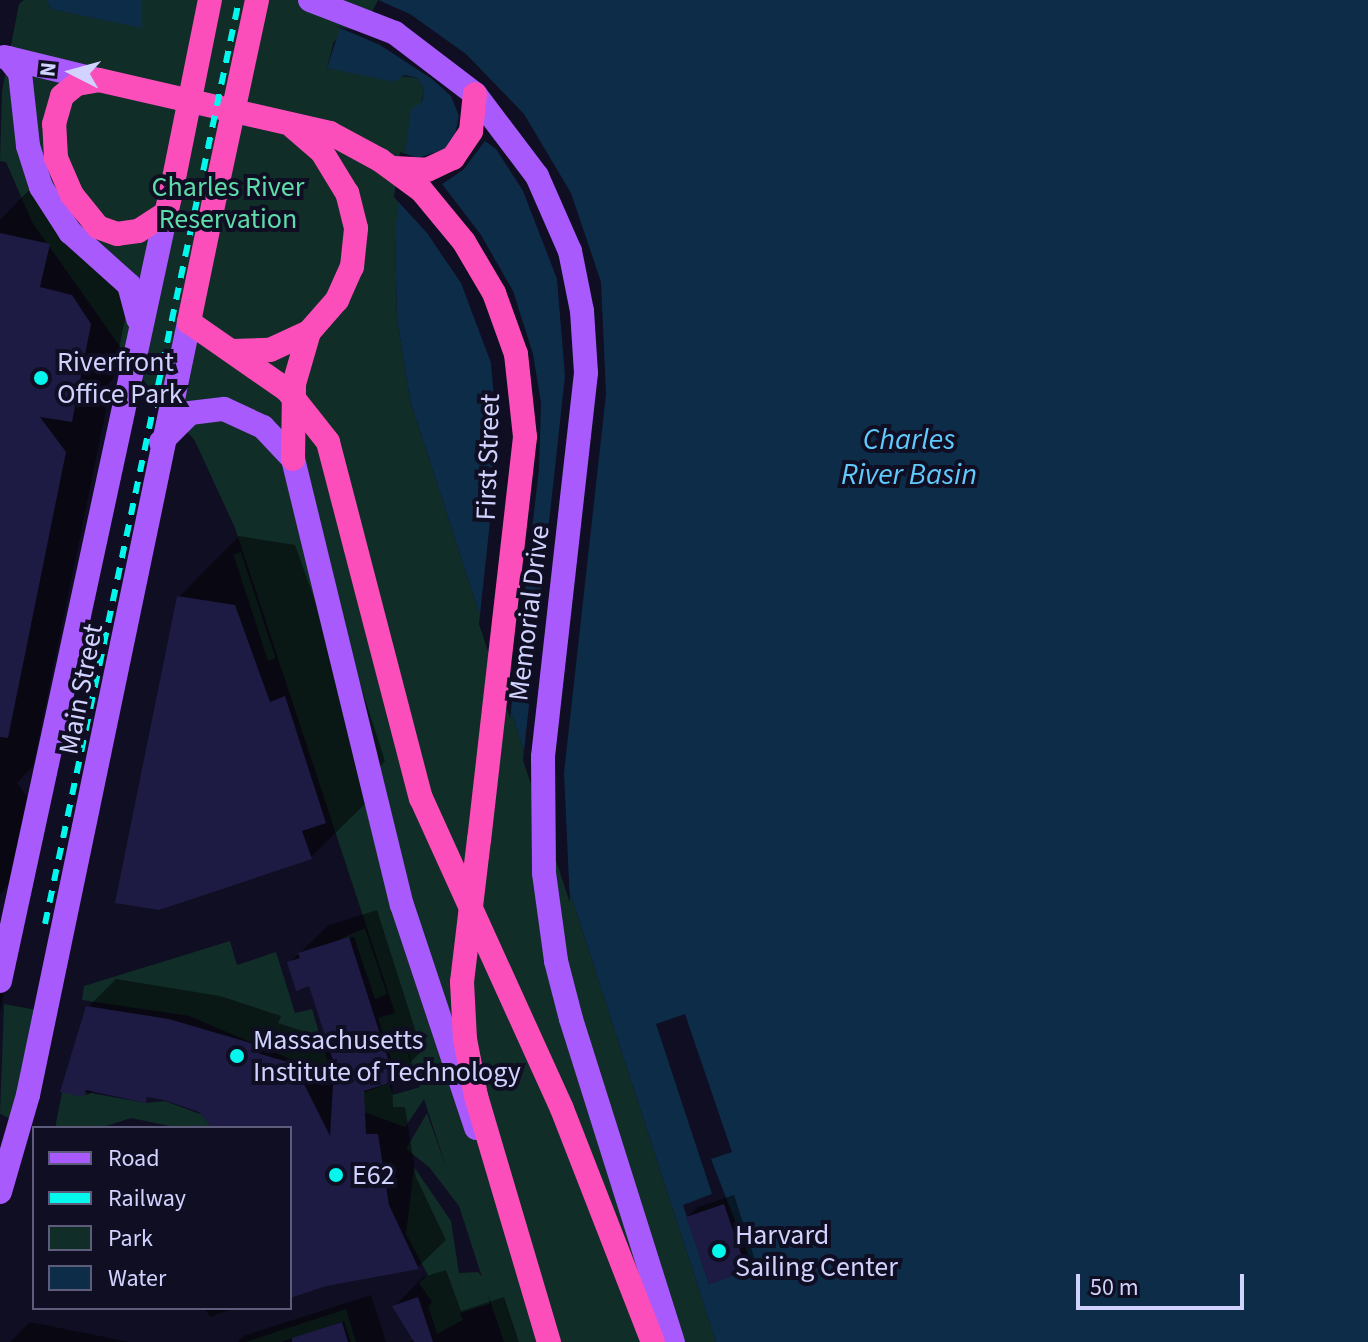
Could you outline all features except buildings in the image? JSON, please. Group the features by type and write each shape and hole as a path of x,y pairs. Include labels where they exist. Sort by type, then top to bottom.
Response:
{"highway":[{"name":"Main Street","path":"166,213 210,0"},
{"name":"Main Street","path":"189,322 257,0"},
{"path":"99,80 72,87 57,106 53,143 68,187 98,227 112,233 138,231 166,213"},
{"name":"First Street","path":"99,80 269,115 330,133 392,167 431,200 464,242 499,304 516,354 524,453 462,982 469,1066 502,1194"},
{"path":"392,167 427,170 453,158 471,131 475,94"},
{"path":"232,351 270,350 309,332 332,307 349,276 355,220 343,185 322,152 299,131 269,115"},
{"path":"189,322 293,395 331,450 394,712 421,798 562,1109 653,1342"},
{"path":"293,459 293,395 309,332"},
{"path":"502,1194 549,1342"}],"main road":[{"name":"Memorial Drive","path":"315,1 395,33 475,94 514,141 546,194 570,251 585,329 584,393 543,757 547,904 562,988 673,1342"},
{"name":"First Street","path":"4,57 99,80"},
{"path":"4,57 20,73 28,146 41,187 75,237 129,285 137,301 139,335"},
{"name":"Main Street","path":"0,981 166,213"},
{"name":"Main Street","path":"0,1192 28,1095 161,442 189,322"},
{"path":"161,442 190,413 224,409 263,427 293,459 405,916 453,1068 502,1194"}],"green space":[{"name":"Charles River Reservation","path":"24,0 47,0 51,9 142,27 142,0 382,0 363,37 334,41 327,68 417,78 424,89 395,231 397,318 410,400 716,1342 504,1342 488,1295 490,1304 460,1313 463,1320 437,1334 428,1306 432,1302 419,1283 428,1275 406,1234 414,1167 451,1221 459,1273 478,1272 482,1277 459,1206 429,1167 406,1149 427,1113 448,1173 424,1099 405,1127 356,1109 352,1097 389,1083 393,1095 420,1087 404,1041 414,1075 398,1080 378,1018 395,1013 235,528 195,441 145,382 32,222 6,162 0,161 2,91 19,4"},
{"path":"241,552 276,659 268,661 233,554"},
{"path":"365,928 387,994 375,999 354,937 340,939"},
{"path":"230,941 237,965 276,952 295,1013 312,1009 332,1077 189,1016 82,1000 84,986"},
{"path":"4,1004 37,1010 13,1120 0,1114"},
{"path":"63,1088 146,1103 165,1101 219,1121 217,1126 169,1126 131,1118 106,1126 55,1126"},
{"path":"346,1309 356,1342 351,1342 344,1321 281,1342 246,1342"}],"water":[{"path":"47,0 142,0 142,28 51,9"},
{"name":"Charles River Basin","path":"382,0 1368,0 1368,1342 716,1342 410,400 397,318 395,231 411,109 422,102 424,89 417,78 404,75 394,82 327,68 340,28 363,37"}],"pier":[{"path":"378,0 410,14 466,54 524,114 571,193 601,282 606,394 564,773 570,903 523,760 565,376 557,279 523,191 496,149 485,141 463,170 442,184 481,235 513,291 533,354 541,403 539,469 510,718 479,624 498,447 491,363 461,283 427,233 394,197 400,152 418,158 445,149 455,135 459,116 451,96 432,79 380,45 336,26 362,32"},
{"path":"685,1014 732,1152 711,1159 751,1262 749,1270 709,1284 683,1205 712,1194 656,1024"}],"railway":[{"path":"45,924 239,0"}],"place":[{"name":"Riverfront Office Park","path":"41,378"},
{"name":"Massachusetts Institute of Technology","path":"237,1056"},
{"name":"E62","path":"336,1175"},
{"name":"Harvard Sailing Center","path":"719,1251"}]}
